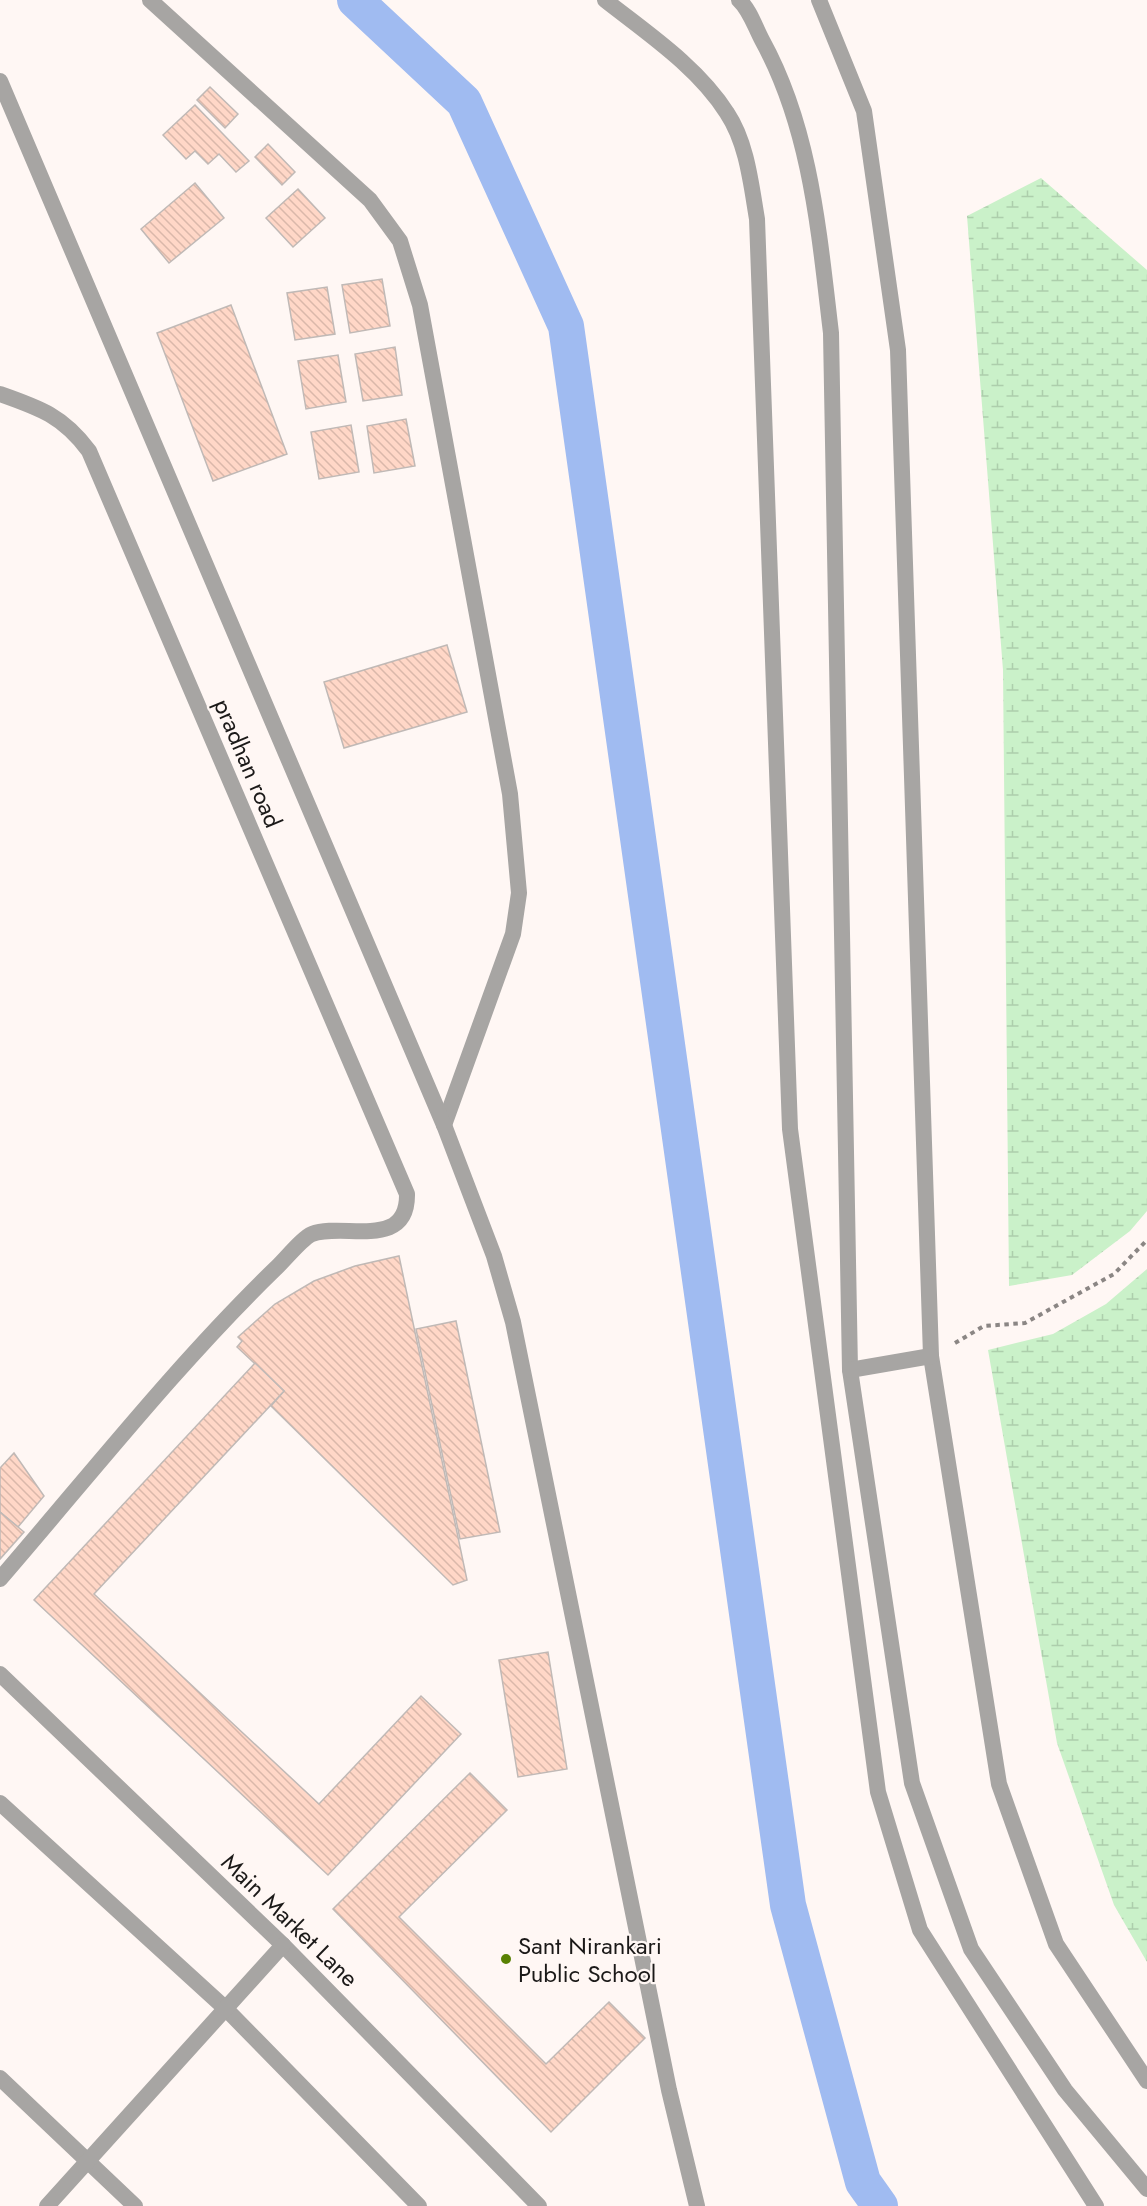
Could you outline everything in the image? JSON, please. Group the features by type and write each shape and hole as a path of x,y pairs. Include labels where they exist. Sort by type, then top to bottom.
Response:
{"street":[{"path":"150,0 370,200 400,241 420,305 510,794 519,893 513,934 444,1125"},
{"path":"605,0 704,83 728,114 748,165 758,219 790,1129 879,1792 920,1930 1096,2206"},
{"path":"739,0 772,57 790,96 816,205 831,333 850,1370 912,1783 971,1949 1065,2090 1147,2189"},
{"path":"819,0 864,111 898,350 931,1356 999,1784 1056,1944 1147,2081"},
{"path":"0,81 444,1125 494,1256 513,1322 669,2090 697,2206"},
{"name":"pradhan road","path":"0,394 36,406 56,416 74,431 89,451 407,1194 407,1206 404,1212 388,1229 311,1234 235,1307 0,1579"},
{"path":"850,1370 931,1356"},
{"name":"Main Market Lane","path":"2,1680 283,1945 539,2206"},
{"path":"0,1803 226,2009 419,2206"},
{"path":"47,2206 283,1945"},
{"path":"0,2078 135,2206"}],"path":[{"path":"931,1356 984,1326 1025,1323 1114,1274 1147,1240"}],"green space":[{"path":"1041,178 1147,270 1147,1211 1130,1231 1072,1275 1009,1286 1003,670 967,216"},
{"path":"1147,1269 1147,1962 1114,1905 1057,1743 988,1350 1053,1334 1106,1304"}],"building":[{"path":"210,87 238,114 225,128 197,100"},
{"path":"195,105 249,161 236,172 219,154 208,164 195,151 186,159 163,135"},
{"path":"268,144 295,172 282,185 255,157"},
{"path":"195,183 224,218 169,263 141,229"},
{"path":"298,189 325,218 293,247 266,218"},
{"path":"382,279 390,326 350,333 342,285"},
{"path":"327,287 335,334 295,340 287,293"},
{"path":"231,305 287,454 213,481 157,333"},
{"path":"395,347 402,395 363,401 355,354"},
{"path":"338,355 346,402 306,409 298,361"},
{"path":"406,419 415,466 374,473 367,426"},
{"path":"351,425 359,472 319,479 311,432"},
{"path":"447,645 467,712 344,748 324,682"},
{"path":"399,1256 467,1580 453,1585 271,1406 284,1391 237,1347 242,1341 238,1337 275,1304 314,1281 355,1266"},
{"path":"456,1321 500,1532 460,1539 416,1329"},
{"path":"255,1363 284,1391 94,1594 319,1804 421,1696 461,1734 328,1875 34,1600"},
{"path":"14,1453 44,1496 18,1527 0,1512 0,1468"},
{"path":"0,1512 24,1532 0,1559"},
{"path":"548,1652 567,1769 518,1777 499,1660"},
{"path":"470,1773 507,1810 399,1917 546,2064 609,2002 645,2038 551,2132 333,1909"}],"waterway":[{"path":"355,0 464,102 566,326 788,1905 863,2182 880,2206"}],"place":[{"name":"Sant Nirankari Public School","path":"506,1959"}]}
